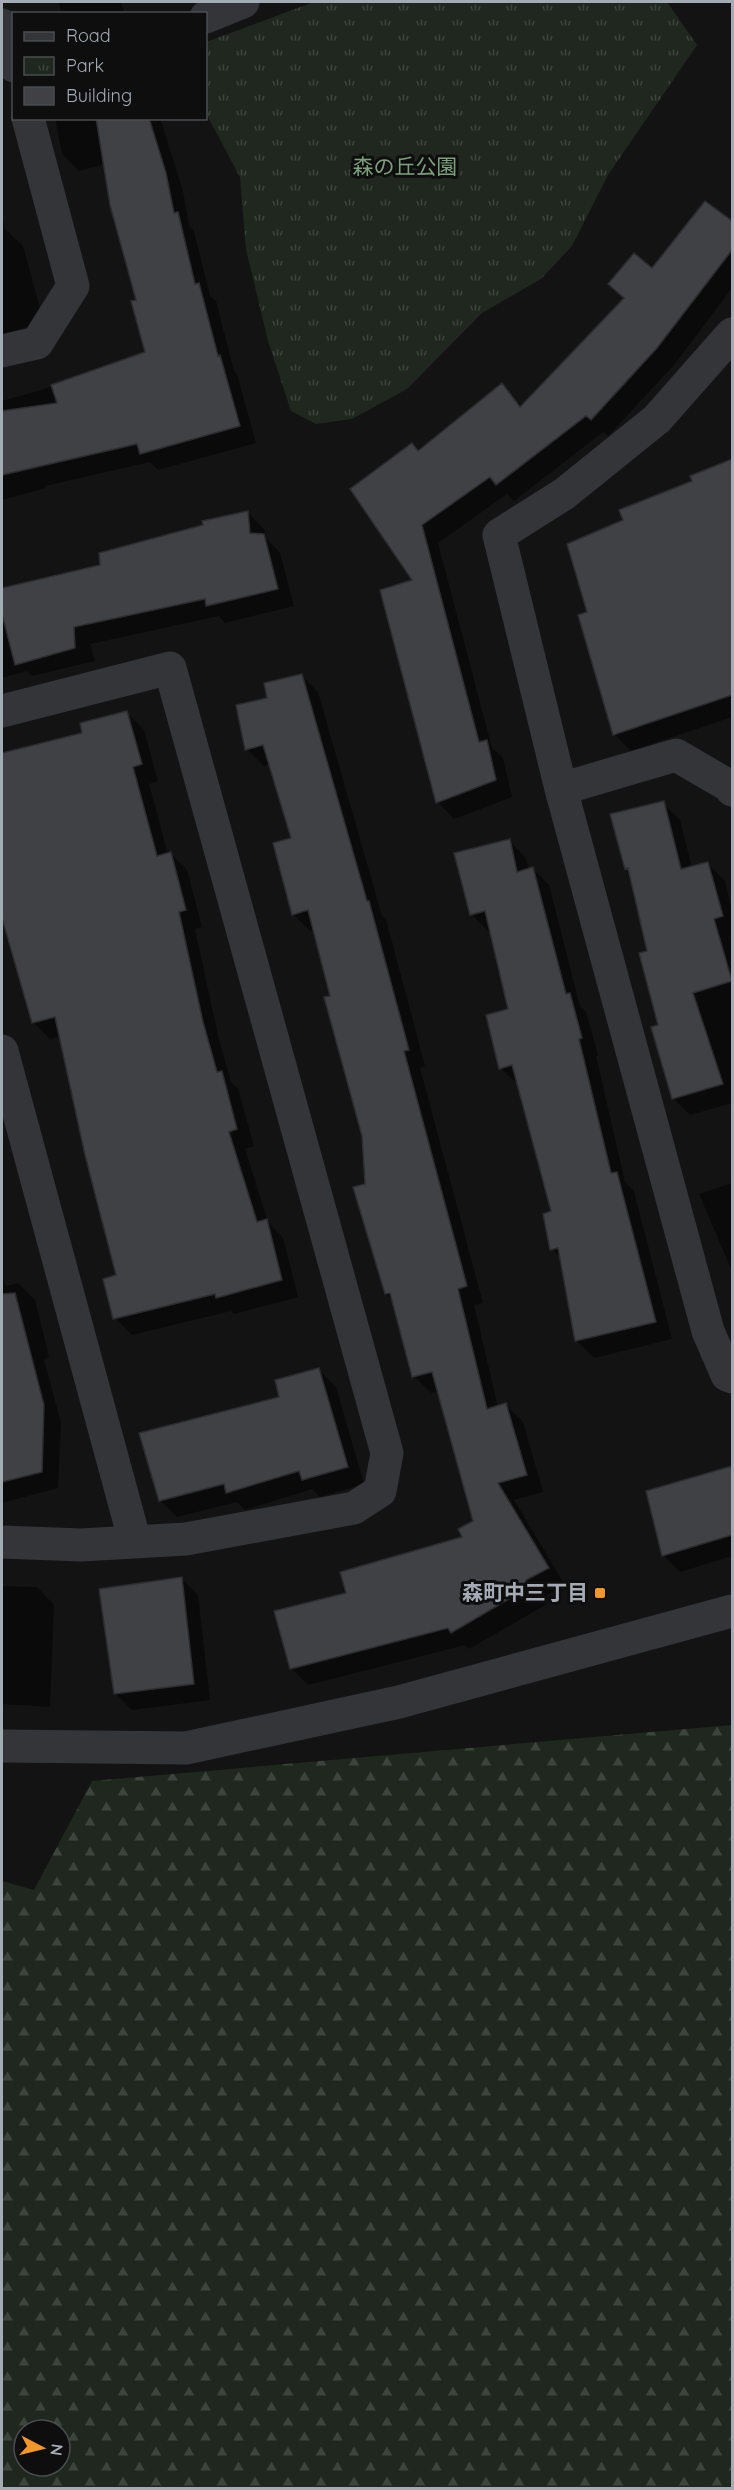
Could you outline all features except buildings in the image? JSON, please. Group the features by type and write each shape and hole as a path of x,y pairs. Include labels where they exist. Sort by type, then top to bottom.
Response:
{"street":[{"path":"207,17 243,2"},
{"path":"2,25 12,61"},
{"path":"2,351 37,343 73,286 29,120"},
{"path":"732,334 657,419 564,494 499,535 561,789 708,1331 727,1375 732,1377"},
{"path":"2,711 170,668 387,1453 380,1491 354,1508 186,1539 81,1545 2,1542"},
{"path":"561,789 676,755 731,787 732,790"},
{"path":"2,1051 135,1542"},
{"path":"2,1746 186,1748 399,1702 732,1611"}],"green space":[{"name":"森の丘公園","path":"314,2 667,2 697,45 608,175 572,246 541,279 482,313 407,389 352,419 316,424 291,411 268,341 246,249 240,177 208,117 207,42"},
{"path":"732,1725 732,2488 2,2488 2,1881 34,1890 92,1781"}],"place":[{"name":"森町中三丁目","path":"600,1593"}]}
